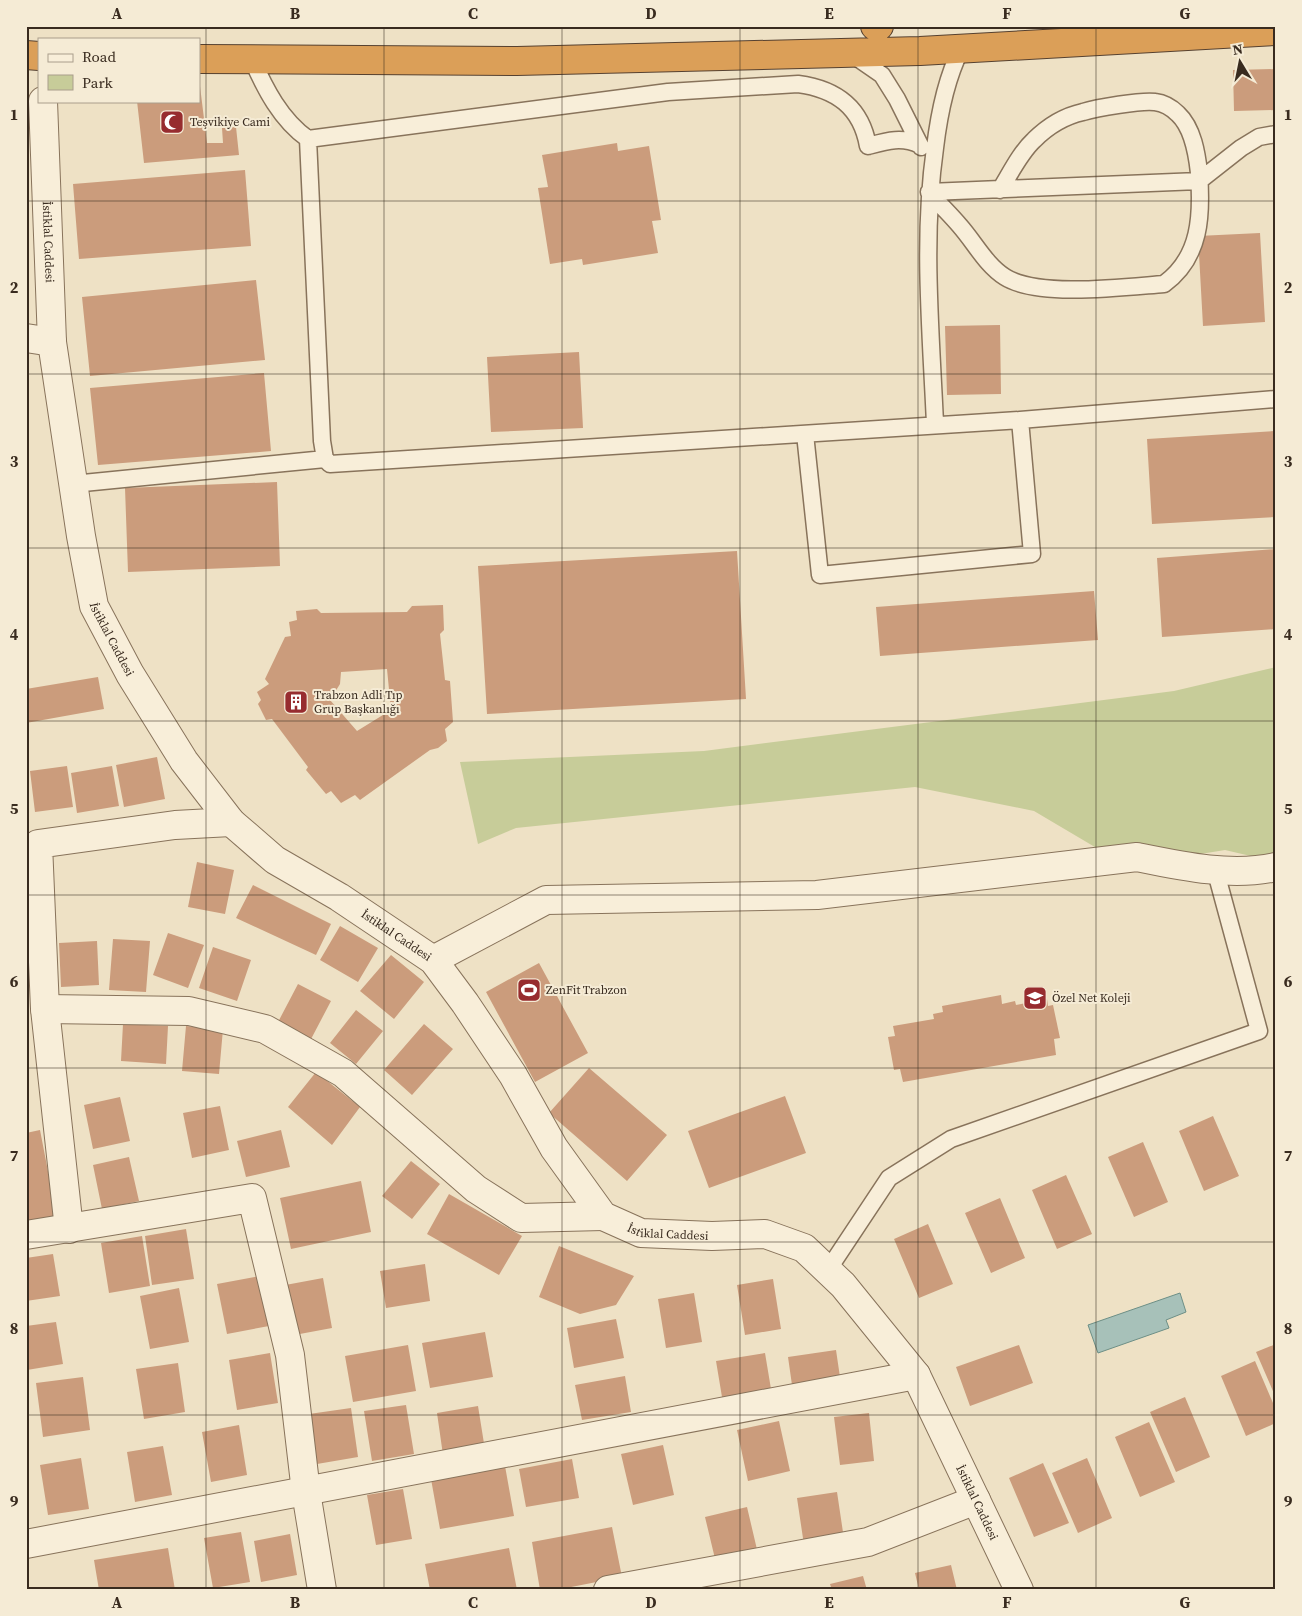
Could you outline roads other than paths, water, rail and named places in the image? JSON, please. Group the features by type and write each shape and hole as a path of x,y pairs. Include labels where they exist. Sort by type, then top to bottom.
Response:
{"highway":[{"path":"874,26 879,26"},
{"path":"200,59 518,61 849,53 961,49 1276,31"}],"street":[{"name":"İstiklal Caddesi","path":"43,102 39,340 73,484 94,606 130,674 184,761 231,822 275,860 339,897 433,960 513,1075 554,1148 603,1216 641,1233 712,1236 765,1234 804,1248 828,1270 843,1285 916,1375 1019,1590"},
{"path":"69,1228 46,1009 38,844 175,825 231,822"},
{"path":"433,960 546,900 817,895 1137,857 1186,867 1258,871 1276,867"},
{"path":"46,1009 189,1011 265,1029 343,1073 476,1189 521,1218 603,1216"},
{"path":"26,1235 252,1198 290,1355 306,1492 322,1590"},
{"path":"26,1544 916,1375"},
{"path":"608,1590 868,1542 976,1500"}],"lane":[{"path":"935,424 928,258 929,192 945,91 961,49"},
{"path":"849,53 882,75 897,99 932,169"},
{"path":"252,59 266,90 286,117 308,139 322,441 325,459 330,464 1020,420 1276,399"},
{"path":"308,139 668,92 798,84 814,86 832,92 843,100 856,115 865,133 868,146 898,139 910,140 920,145"},
{"path":"929,192 959,225 986,260 1006,278 1032,287 1077,289 1164,284 1175,276 1185,262 1196,238 1202,213 1197,156 1188,127 1179,114 1166,105 1152,101 1082,112 1049,126 1032,141 1000,190"},
{"path":"929,192 1199,180 1241,148 1259,137 1276,134"},
{"path":"805,434 820,574 1032,554 1020,420"},
{"path":"73,484 325,459"},
{"path":"828,1270 889,1178 951,1139 1258,1031 1215,869"}],"water":[{"path":"1180,1293 1186,1312 1166,1320 1169,1328 1098,1353 1088,1325"}],"place":[{"name":"Teşvikiye Cami","path":"172,122"},
{"name":"Trabzon Adli Tıp Grup Başkanlığı","path":"296,702"},
{"name":"ZenFit Trabzon","path":"529,990"},
{"name":"Özel Net Koleji","path":"1035,998"}]}
